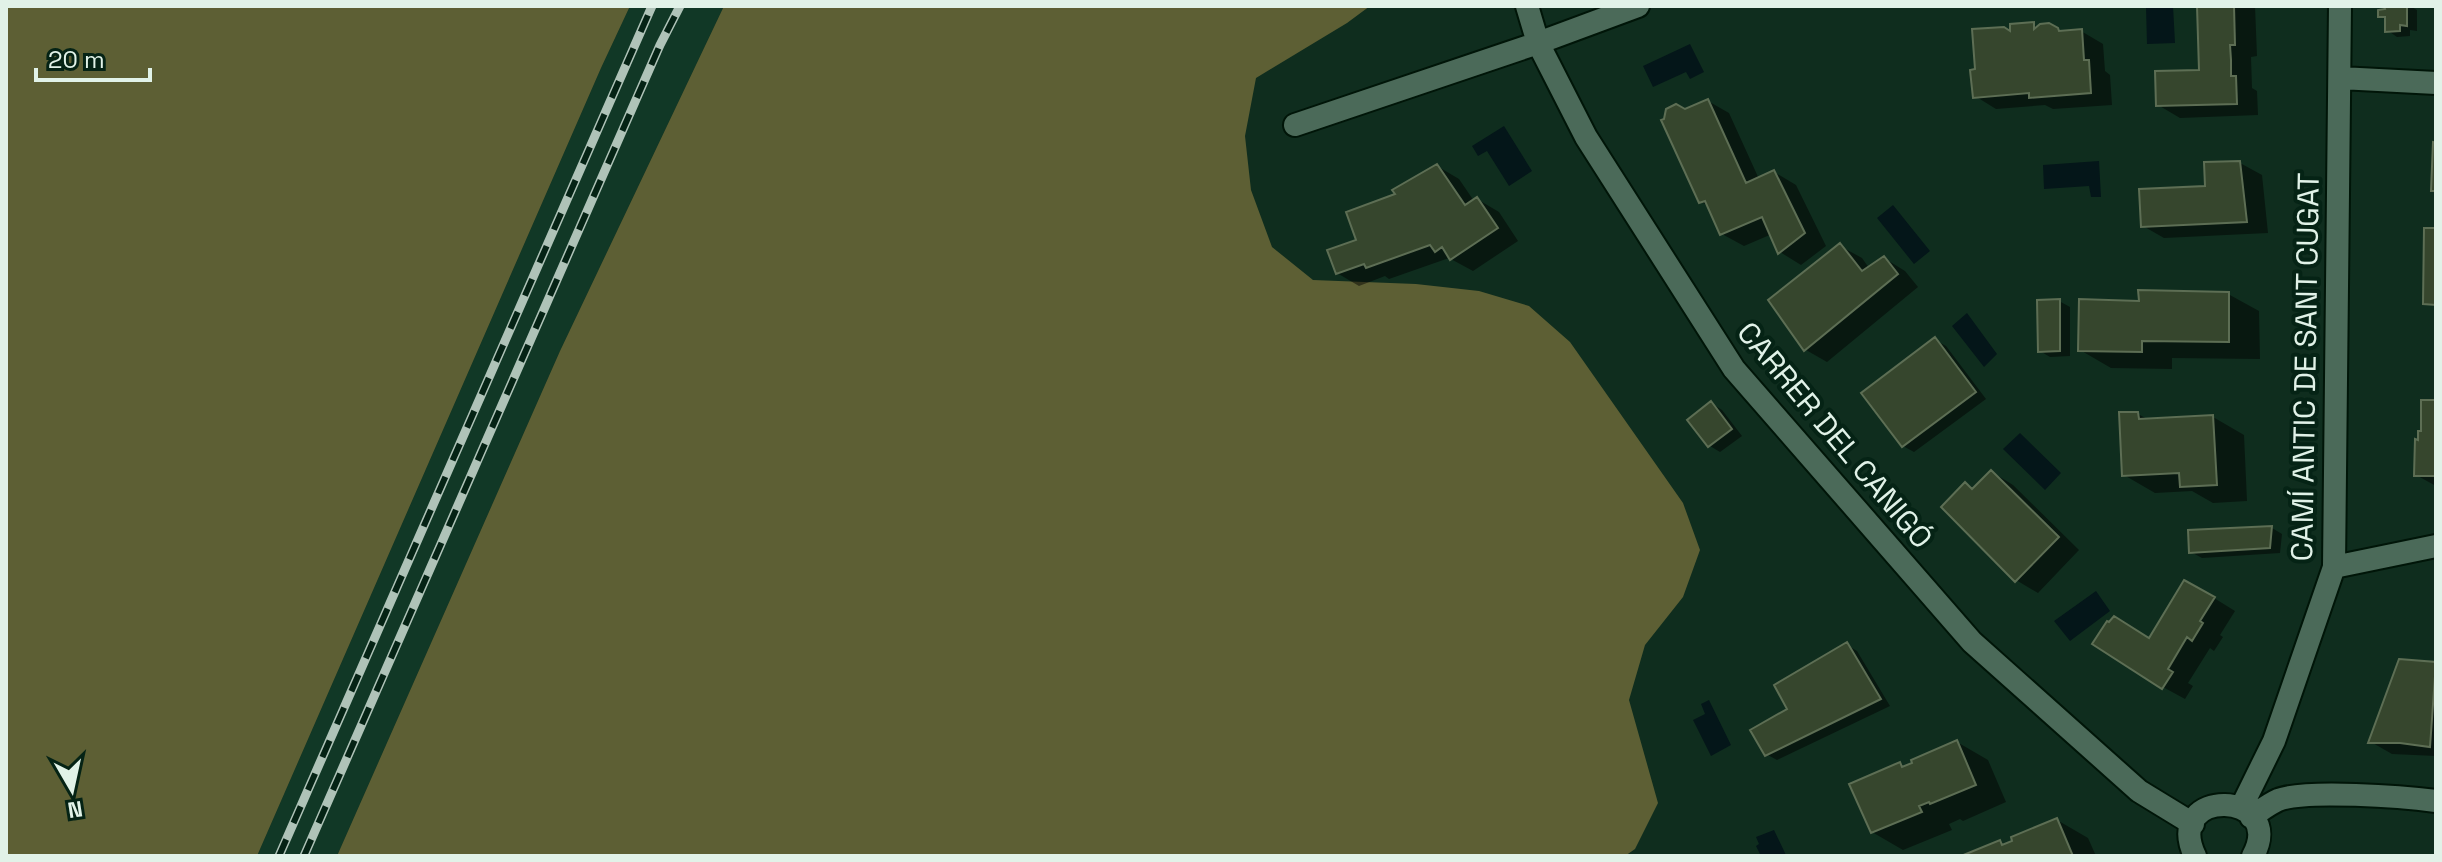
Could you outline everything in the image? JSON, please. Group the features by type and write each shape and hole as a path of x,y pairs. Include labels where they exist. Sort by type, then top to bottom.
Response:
{"street":[{"name":"CARRER DEL CANIGÓ","path":"1527,6 1538,43 1586,137 1734,369 1972,642 2139,791 2193,824"},
{"path":"1295,125 1638,6"},
{"name":"CAMÍ ANTIC DE SANT CUGAT","path":"2246,812 2334,567 2340,6"},
{"path":"2340,78 2436,83"},
{"path":"2334,567 2436,546"},
{"path":"2246,812 2280,799 2306,795 2436,801"},
{"path":"2195,856 2190,837 2193,824 2200,814 2223,803 2246,812 2258,835 2253,856"}],"shaded area":[{"path":"6,6 630,6 257,856 6,856"},
{"path":"630,6 724,6 560,351 337,856 257,856 601,68"},
{"path":"724,6 1370,6 1256,78 1245,136 1251,190 1272,247 1313,280 1416,284 1479,291 1529,306 1570,342 1683,503 1700,550 1683,597 1645,645 1629,700 1658,803 1635,849 1625,856 337,856 560,351"},
{"path":"2146,6 2173,6 2175,43 2147,44"},
{"path":"1690,44 1704,72 1690,79 1686,72 1653,87 1643,66"},
{"path":"1504,126 1532,171 1509,186 1487,151 1478,156 1472,146"},
{"path":"2099,161 2101,197 2091,197 2089,186 2044,189 2043,165"},
{"path":"1893,205 1930,251 1914,264 1877,218"},
{"path":"1967,313 1997,354 1984,367 1952,326"},
{"path":"2020,433 2061,473 2045,490 2003,449"},
{"path":"2096,591 2110,611 2070,641 2054,621"},
{"path":"1709,700 1731,745 1711,756 1693,720 1705,714 1701,704"},
{"path":"1774,830 1786,856 1761,856 1756,837"}],"building":[{"path":"2197,6 2234,6 2235,45 2230,45 2231,76 2236,76 2237,104 2156,106 2155,71 2199,70"},
{"path":"2384,6 2407,6 2407,26 2400,25 2400,31 2385,32 2385,17 2378,17 2378,10 2385,9"},
{"path":"2034,22 2034,29 2040,24 2049,23 2059,31 2082,29 2084,60 2089,60 2091,93 2029,98 2029,93 1973,98 1970,70 1975,69 1972,29 2004,27 2010,31 2010,24"},
{"path":"1708,99 1746,183 1774,170 1805,233 1778,254 1762,217 1720,235 1705,201 1699,203 1661,120 1666,109 1676,104 1685,109"},
{"path":"2433,142 2436,143 2436,191 2431,191"},
{"path":"2240,161 2247,222 2141,227 2139,189 2205,186 2204,162"},
{"path":"1437,164 1465,205 1477,197 1498,228 1450,260 1442,247 1435,252 1430,245 1366,268 1364,264 1336,274 1327,250 1356,240 1346,212 1395,194 1392,190"},
{"path":"2424,228 2436,228 2436,305 2423,304"},
{"path":"1840,243 1862,271 1884,256 1898,274 1804,351 1768,300"},
{"path":"2138,290 2229,292 2229,342 2142,341 2142,352 2078,351 2079,299 2139,301"},
{"path":"2060,299 2060,351 2038,352 2037,300"},
{"path":"1935,337 1976,392 1902,447 1861,393"},
{"path":"2421,400 2436,400 2436,476 2414,476 2415,439 2418,440 2418,431 2421,431"},
{"path":"1711,401 1732,429 1708,447 1687,420"},
{"path":"2119,412 2138,412 2139,419 2213,415 2217,485 2180,487 2179,473 2122,476"},
{"path":"1991,470 2059,537 2015,582 1941,507 1965,482 1972,489"},
{"path":"2272,526 2270,548 2189,553 2188,530"},
{"path":"2184,580 2215,597 2192,641 2187,637 2168,669 2173,672 2162,689 2092,644 2107,621 2114,616 2149,638"},
{"path":"1847,642 1881,699 1765,756 1750,730 1787,709 1774,685"},
{"path":"2399,659 2436,662 2430,747 2368,743"},
{"path":"1957,740 1976,785 1919,806 1922,812 1871,833 1849,784 1900,762 1902,767 1912,763 1911,760"},
{"path":"2057,818 2073,856 1961,856 2000,840 2002,845 2012,841 2011,837"}],"railway":[{"path":"279,856 652,6"},
{"path":"304,856 660,45 680,6"}]}
